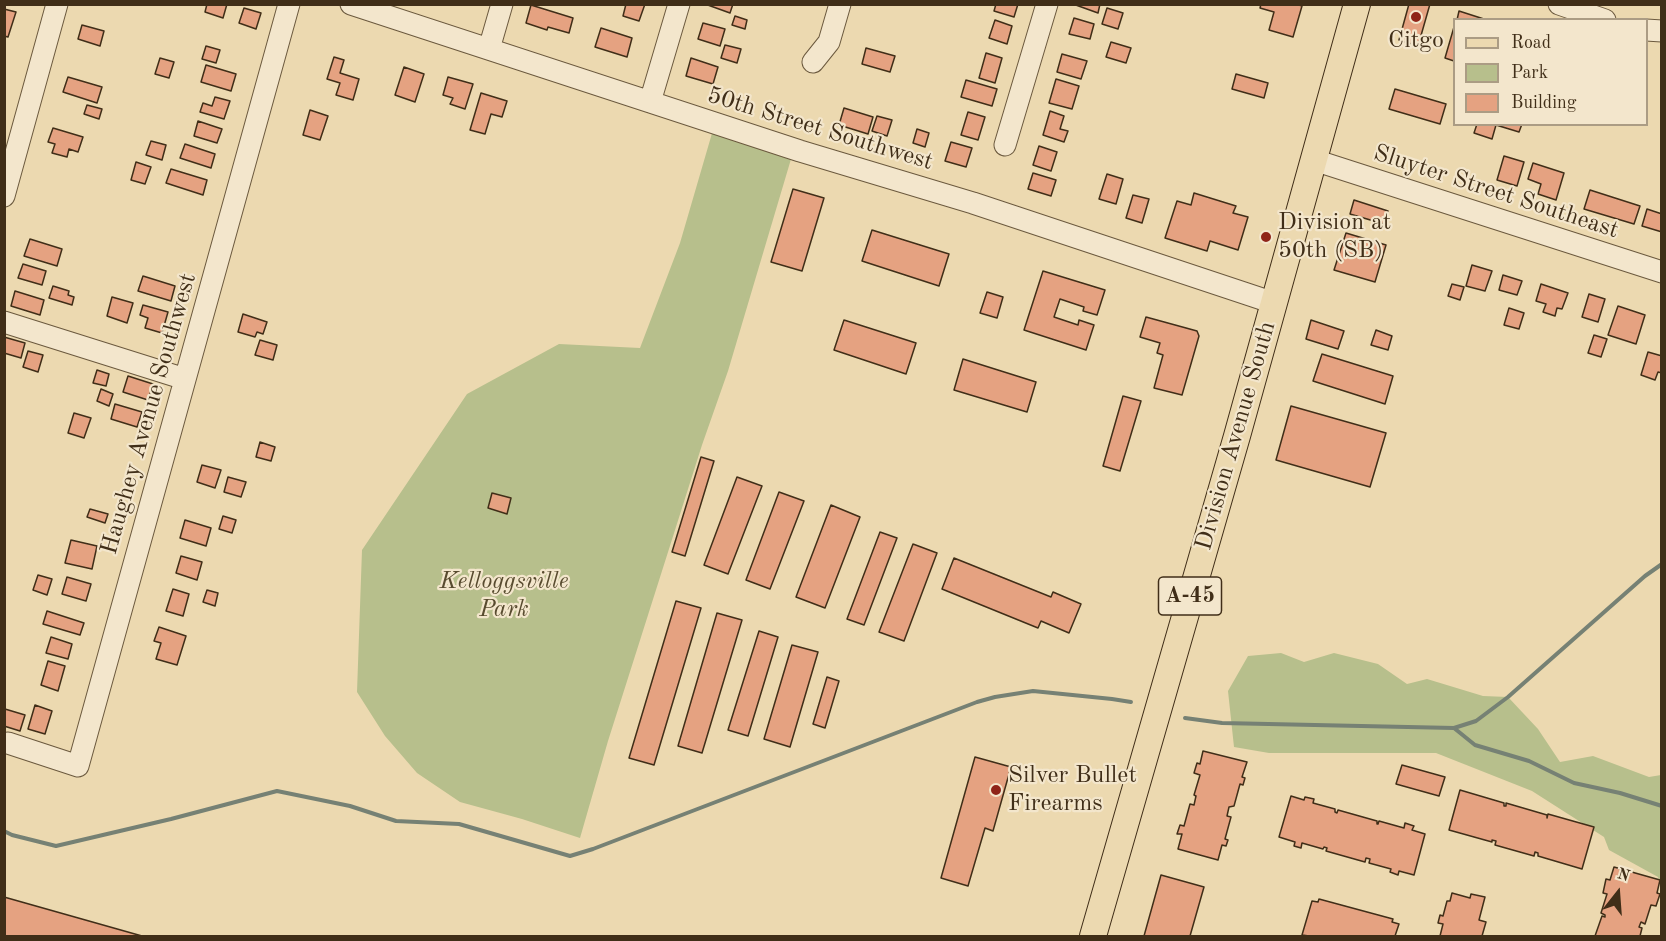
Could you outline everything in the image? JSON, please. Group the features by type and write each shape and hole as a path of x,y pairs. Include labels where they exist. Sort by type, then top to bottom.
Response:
{"main road":[{"name":"Division Avenue South","path":"1094,936 1357,4"}],"street":[{"path":"4,196 57,4"},
{"name":"Haughey Avenue Southwest","path":"8,743 78,766 289,4"},
{"name":"50th Street Southwest","path":"351,4 800,151 973,203 1274,303"},
{"path":"489,49 502,4"},
{"path":"650,102 679,4"},
{"path":"813,62 829,42 840,4"},
{"path":"1005,145 1047,4"},
{"path":"1559,4 1599,18"},
{"name":"Sluyter Street Southeast","path":"1314,160 1662,272"},
{"path":"4,322 185,379"}],"green space":[{"name":"Kelloggsville Park","path":"715,123 794,149 728,371 702,445 608,741 580,838 460,802 417,773 385,736 357,692 362,550 467,394 559,344 640,348 680,243"},
{"path":"1281,653 1304,662 1334,653 1378,664 1407,684 1427,679 1483,696 1508,697 1538,729 1560,762 1593,756 1649,777 1661,775 1661,885 1658,877 1609,850 1604,837 1532,791 1436,753 1269,753 1234,747 1228,691 1248,656"}],"building":[{"path":"207,4 227,4 223,18 205,12"},
{"path":"626,4 645,4 639,21 623,16"},
{"path":"705,4 733,4 730,13"},
{"path":"996,4 1018,4 1014,17 994,11"},
{"path":"1073,4 1100,4 1098,13"},
{"path":"1261,4 1302,6 1293,37 1269,30 1274,12 1260,8"},
{"path":"1409,4 1430,4 1418,46 1399,40"},
{"path":"531,5 573,18 569,33 548,27 547,30 526,23"},
{"path":"244,8 261,13 256,29 239,23"},
{"path":"1107,8 1123,13 1118,29 1102,24"},
{"path":"4,9 16,12 8,37 4,36"},
{"path":"1459,11 1481,18 1457,18"},
{"path":"735,16 747,20 745,29 732,25"},
{"path":"1074,18 1094,24 1090,39 1069,34"},
{"path":"995,20 1012,26 1007,44 989,38"},
{"path":"703,23 725,29 720,46 698,39"},
{"path":"82,25 104,31 100,46 78,39"},
{"path":"601,28 632,38 627,57 595,47"},
{"path":"1453,30 1453,61 1445,58"},
{"path":"1111,42 1131,48 1126,63 1106,57"},
{"path":"725,45 741,49 737,63 721,58"},
{"path":"206,46 220,50 216,63 202,59"},
{"path":"866,48 895,56 890,72 862,64"},
{"path":"986,53 1002,58 995,83 979,78"},
{"path":"1062,54 1087,61 1081,79 1057,72"},
{"path":"334,57 344,60 340,73 359,79 353,100 336,95 340,83 327,79"},
{"path":"160,58 174,62 169,78 155,74"},
{"path":"691,58 718,67 713,84 686,76"},
{"path":"206,65 236,74 231,91 201,82"},
{"path":"404,67 424,74 415,102 395,95"},
{"path":"1236,74 1268,83 1264,98 1232,89"},
{"path":"68,77 102,87 97,103 63,92"},
{"path":"448,77 473,84 465,109 450,104 453,98 443,95"},
{"path":"1056,79 1079,86 1072,109 1049,103"},
{"path":"966,80 997,89 992,106 961,97"},
{"path":"1395,89 1446,104 1440,124 1389,109"},
{"path":"481,93 507,101 502,117 491,114 485,134 470,130"},
{"path":"215,97 230,101 224,119 200,112 203,103 212,106"},
{"path":"87,105 102,109 99,119 84,114"},
{"path":"844,108 873,117 868,134 839,125"},
{"path":"310,110 328,116 320,140 303,135"},
{"path":"1050,111 1064,116 1060,129 1068,131 1064,142 1043,135"},
{"path":"968,112 985,117 978,140 961,135"},
{"path":"877,116 892,120 887,136 872,131"},
{"path":"198,121 222,129 217,143 194,136"},
{"path":"1476,126 1496,126 1492,139 1474,133"},
{"path":"1499,126 1521,126 1519,132"},
{"path":"53,128 83,137 78,152 69,149 67,157 52,153 55,144 48,142"},
{"path":"917,129 929,133 925,147 913,143"},
{"path":"151,141 166,145 162,160 146,155"},
{"path":"951,142 972,148 966,167 945,161"},
{"path":"185,144 215,154 211,168 180,158"},
{"path":"1039,146 1057,152 1051,171 1033,165"},
{"path":"1504,156 1524,162 1517,186 1497,180"},
{"path":"136,162 151,167 145,184 131,180"},
{"path":"1533,163 1564,173 1556,200 1538,194 1541,184 1528,179"},
{"path":"171,169 207,180 203,195 166,183"},
{"path":"1033,173 1056,180 1051,196 1028,189"},
{"path":"1107,174 1123,179 1116,204 1099,199"},
{"path":"793,189 824,198 802,271 771,262"},
{"path":"1590,190 1640,206 1634,224 1584,209"},
{"path":"1194,193 1236,206 1233,213 1248,217 1238,250 1210,241 1207,251 1165,238 1177,201 1191,205"},
{"path":"1133,195 1149,199 1142,223 1126,218"},
{"path":"1354,200 1388,211 1384,224 1350,214"},
{"path":"1647,209 1662,214 1662,232 1642,226"},
{"path":"872,230 949,254 939,286 862,261"},
{"path":"1346,233 1386,245 1375,282 1334,270"},
{"path":"30,239 62,249 57,266 24,256"},
{"path":"23,264 46,271 42,285 18,278"},
{"path":"1472,265 1492,271 1485,291 1466,286"},
{"path":"1043,271 1105,290 1097,315 1083,311 1084,307 1060,299 1054,317 1078,325 1079,320 1094,325 1086,350 1024,330"},
{"path":"1503,275 1522,281 1517,295 1499,290"},
{"path":"143,276 175,286 171,301 138,291"},
{"path":"1452,284 1464,287 1460,300 1448,296"},
{"path":"1541,284 1568,293 1562,309 1557,308 1555,316 1543,312 1546,304 1536,301"},
{"path":"53,286 69,291 68,295 74,297 72,305 49,298"},
{"path":"15,291 44,300 40,315 11,306"},
{"path":"987,292 1003,297 997,318 980,313"},
{"path":"1589,294 1605,299 1598,322 1582,317"},
{"path":"112,297 133,303 127,323 107,316"},
{"path":"143,305 168,312 162,333 145,328 148,318 140,315"},
{"path":"1618,306 1645,315 1636,344 1608,335"},
{"path":"1509,308 1524,313 1519,329 1504,325"},
{"path":"243,314 267,322 263,334 257,332 255,337 238,332"},
{"path":"1146,317 1197,331 1199,336 1182,395 1154,388 1163,355 1157,353 1160,343 1140,337"},
{"path":"844,320 916,343 906,374 834,350"},
{"path":"1311,320 1344,331 1338,349 1306,339"},
{"path":"1376,330 1392,336 1388,350 1371,345"},
{"path":"1594,335 1607,339 1601,357 1588,353"},
{"path":"4,337 25,343 21,358 4,353"},
{"path":"260,340 277,345 273,360 255,355"},
{"path":"28,351 43,355 38,372 23,367"},
{"path":"1648,352 1662,356 1662,373 1658,372 1655,380 1641,375"},
{"path":"1322,354 1393,376 1385,404 1313,381"},
{"path":"963,359 1036,382 1027,412 954,390"},
{"path":"97,370 109,374 106,386 93,383"},
{"path":"128,376 153,384 148,400 123,392"},
{"path":"101,389 113,394 109,406 97,401"},
{"path":"1123,396 1141,401 1120,471 1103,466"},
{"path":"115,404 142,412 137,427 111,419"},
{"path":"1291,406 1386,433 1370,487 1276,460"},
{"path":"74,413 91,418 84,438 68,433"},
{"path":"260,442 275,447 271,461 256,457"},
{"path":"701,457 714,461 685,556 672,552"},
{"path":"202,465 221,470 215,488 197,482"},
{"path":"228,477 246,482 241,497 224,492"},
{"path":"737,477 762,486 728,574 704,565"},
{"path":"779,492 804,501 770,589 746,580"},
{"path":"492,493 511,498 507,514 488,508"},
{"path":"831,505 860,517 825,608 796,597"},
{"path":"90,509 108,514 105,523 87,517"},
{"path":"223,516 236,520 232,533 219,529"},
{"path":"185,520 211,528 206,546 180,538"},
{"path":"880,532 897,538 864,625 847,619"},
{"path":"71,540 97,546 92,569 65,563"},
{"path":"913,544 937,553 904,641 879,632"},
{"path":"181,556 202,562 197,580 176,573"},
{"path":"954,558 1051,597 1053,592 1081,604 1069,633 1041,621 1038,628 942,589"},
{"path":"38,575 52,579 47,595 33,590"},
{"path":"67,577 91,584 86,601 62,594"},
{"path":"173,589 189,594 183,616 166,611"},
{"path":"207,590 218,593 215,606 203,602"},
{"path":"676,601 701,608 654,765 629,758"},
{"path":"47,611 84,623 80,635 43,624"},
{"path":"717,613 742,620 702,753 678,746"},
{"path":"159,627 186,636 177,665 156,659 161,643 154,641"},
{"path":"759,631 778,637 748,736 728,730"},
{"path":"51,637 72,644 68,659 46,653"},
{"path":"792,645 818,652 790,747 764,739"},
{"path":"48,661 65,666 58,691 41,685"},
{"path":"827,677 839,681 825,728 813,724"},
{"path":"35,705 52,711 45,734 28,729"},
{"path":"5,709 25,715 20,731 4,726"},
{"path":"1203,751 1247,762 1242,777 1245,778 1243,785 1240,784 1234,806 1229,807 1227,816 1231,817 1225,839 1228,840 1226,846 1222,845 1218,860 1178,849 1182,834 1177,834 1180,825 1184,826 1190,804 1194,805 1196,796 1194,795 1200,775 1194,773 1197,763 1200,764"},
{"path":"975,757 1011,767 993,831 985,828 968,886 941,878"},
{"path":"1402,765 1445,777 1439,796 1396,784"},
{"path":"1460,790 1504,803 1504,806 1506,803 1547,815 1547,818 1548,814 1594,827 1582,869 1538,856 1535,852 1534,856 1495,845 1496,841 1492,840 1492,842 1449,830"},
{"path":"1291,796 1304,800 1305,797 1314,799 1313,803 1335,809 1337,813 1338,810 1377,821 1377,824 1379,821 1404,828 1405,823 1414,826 1412,830 1425,834 1414,875 1399,871 1398,875 1390,872 1391,869 1369,863 1370,859 1366,858 1365,862 1326,851 1327,848 1324,847 1323,849 1302,843 1301,848 1294,846 1295,842 1279,837"},
{"path":"1614,867 1660,880 1657,893 1660,894 1656,906 1651,905 1645,924 1641,922 1640,936 1595,936 1602,916 1605,917 1601,913 1607,894 1603,893 1606,879 1610,880"},
{"path":"1161,875 1204,887 1190,936 1144,936"},
{"path":"1452,893 1470,898 1471,894 1485,897 1479,920 1486,922 1482,936 1440,936 1443,924 1438,923 1440,915 1443,916"},
{"path":"4,897 142,936 4,936"},
{"path":"1319,899 1393,919 1392,922 1399,924 1395,936 1302,935 1312,901 1318,902"}],"waterway":[{"path":"1185,718 1222,723 1454,728 1476,721 1508,697 1645,576 1662,564"},
{"path":"4,831 56,846 277,791 350,806 396,821 459,824 570,856 995,697 1033,691 1131,702"},
{"path":"1454,728 1475,745 1529,761 1574,783 1620,793 1662,806"}],"place":[{"name":"Citgo","path":"1416,17"},
{"name":"Division at 50th (SB)","path":"1266,237"},
{"name":"Silver Bullet Firearms","path":"996,790"}]}
